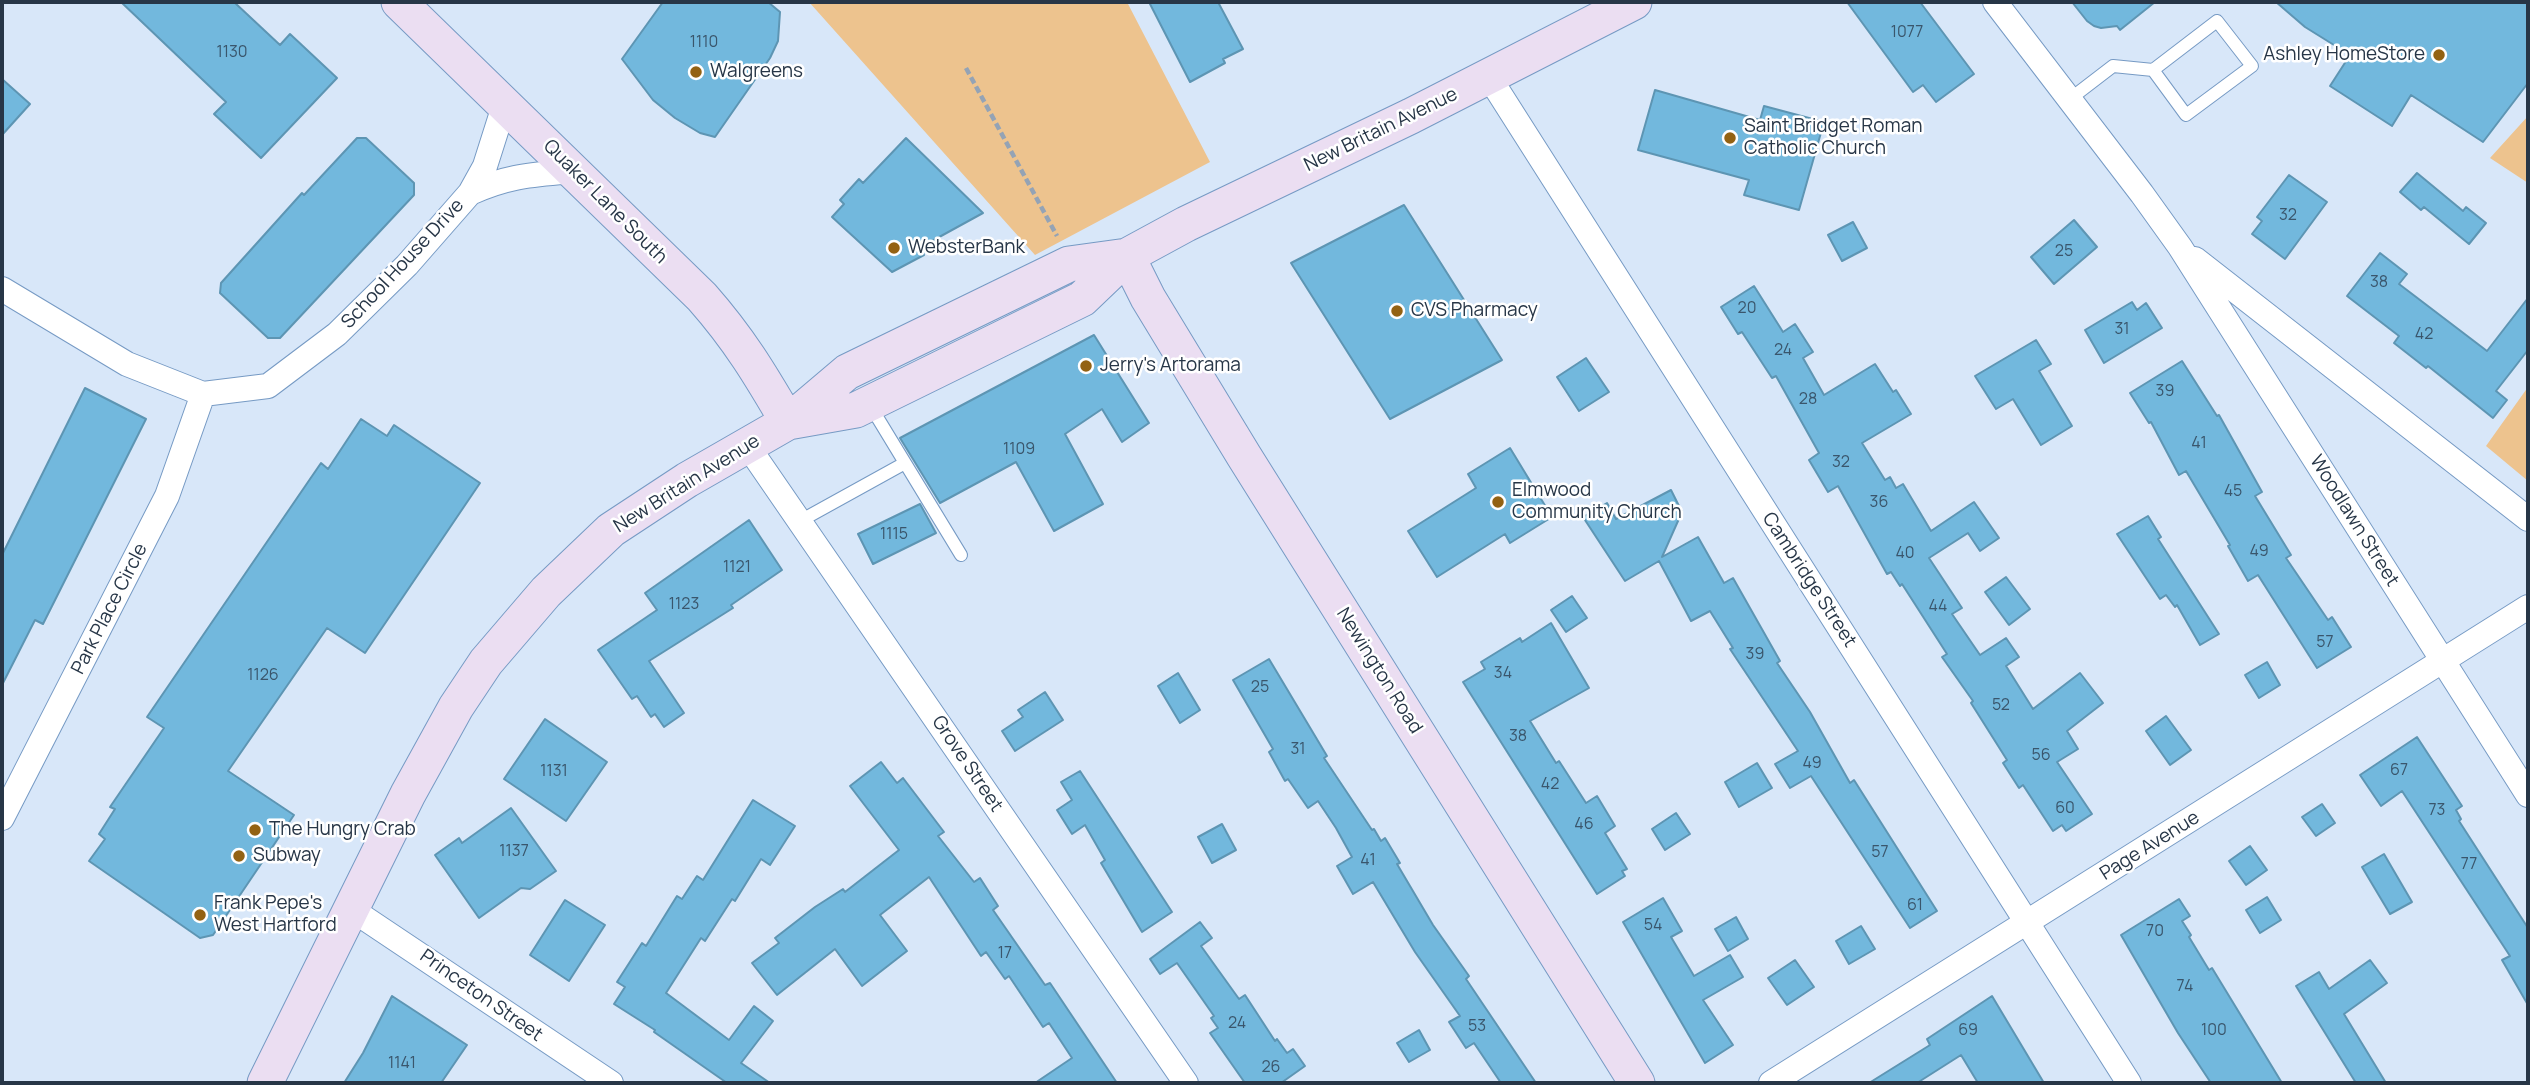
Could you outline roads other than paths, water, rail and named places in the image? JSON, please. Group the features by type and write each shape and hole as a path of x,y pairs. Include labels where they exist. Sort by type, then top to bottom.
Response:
{"main road":[{"name":"Quaker Lane South","path":"399,2 702,297 729,327 752,359 788,422"},
{"name":"New Britain Avenue","path":"788,422 856,410 1082,299 1127,256 1186,224 1489,77 1634,2"},
{"name":"New Britain Avenue","path":"265,1083 408,794 456,707 486,662 546,592 611,530 687,480 788,422 847,372 1069,264 1127,256"},
{"name":"Newington Road","path":"1127,256 1147,298 1244,456 1637,1083"}],"street":[{"name":"Woodlawn Street","path":"1995,2 2180,247 2528,794"},
{"name":"Cambridge Street","path":"1489,77 2129,1083"},
{"name":"School House Drive","path":"2,289 127,364 203,394 268,386 327,341 407,265 470,193 485,166 505,103"},
{"name":"School House Drive","path":"470,193 511,177 574,171"},
{"name":"Woodlawn Street","path":"2180,247 2528,519"},
{"name":"Park Place Circle","path":"2,818 167,496 203,394"},
{"name":"Grove Street","path":"747,445 1186,1083"},
{"name":"Page Avenue","path":"1771,1083 2528,607"},
{"name":"Princeton Street","path":"351,909 611,1083"}],"lane":[{"path":"2070,99 2113,66 2153,70 2217,21 2252,66 2186,115 2153,70"},
{"path":"869,403 961,555"},
{"path":"800,521 905,463"}],"place":[{"name":"Ashley HomeStore","path":"2439,55"},
{"name":"Walgreens","path":"696,72"},
{"name":"Saint Bridget Roman Catholic Church","path":"1730,138"},
{"name":"WebsterBank","path":"894,248"},
{"name":"CVS Pharmacy","path":"1397,311"},
{"name":"Jerry's Artorama","path":"1086,366"},
{"name":"Elmwood Community Church","path":"1498,502"},
{"name":"The Hungry Crab","path":"255,830"},
{"name":"Subway","path":"239,856"},
{"name":"Frank Pepe's West Hartford","path":"200,915"}]}
